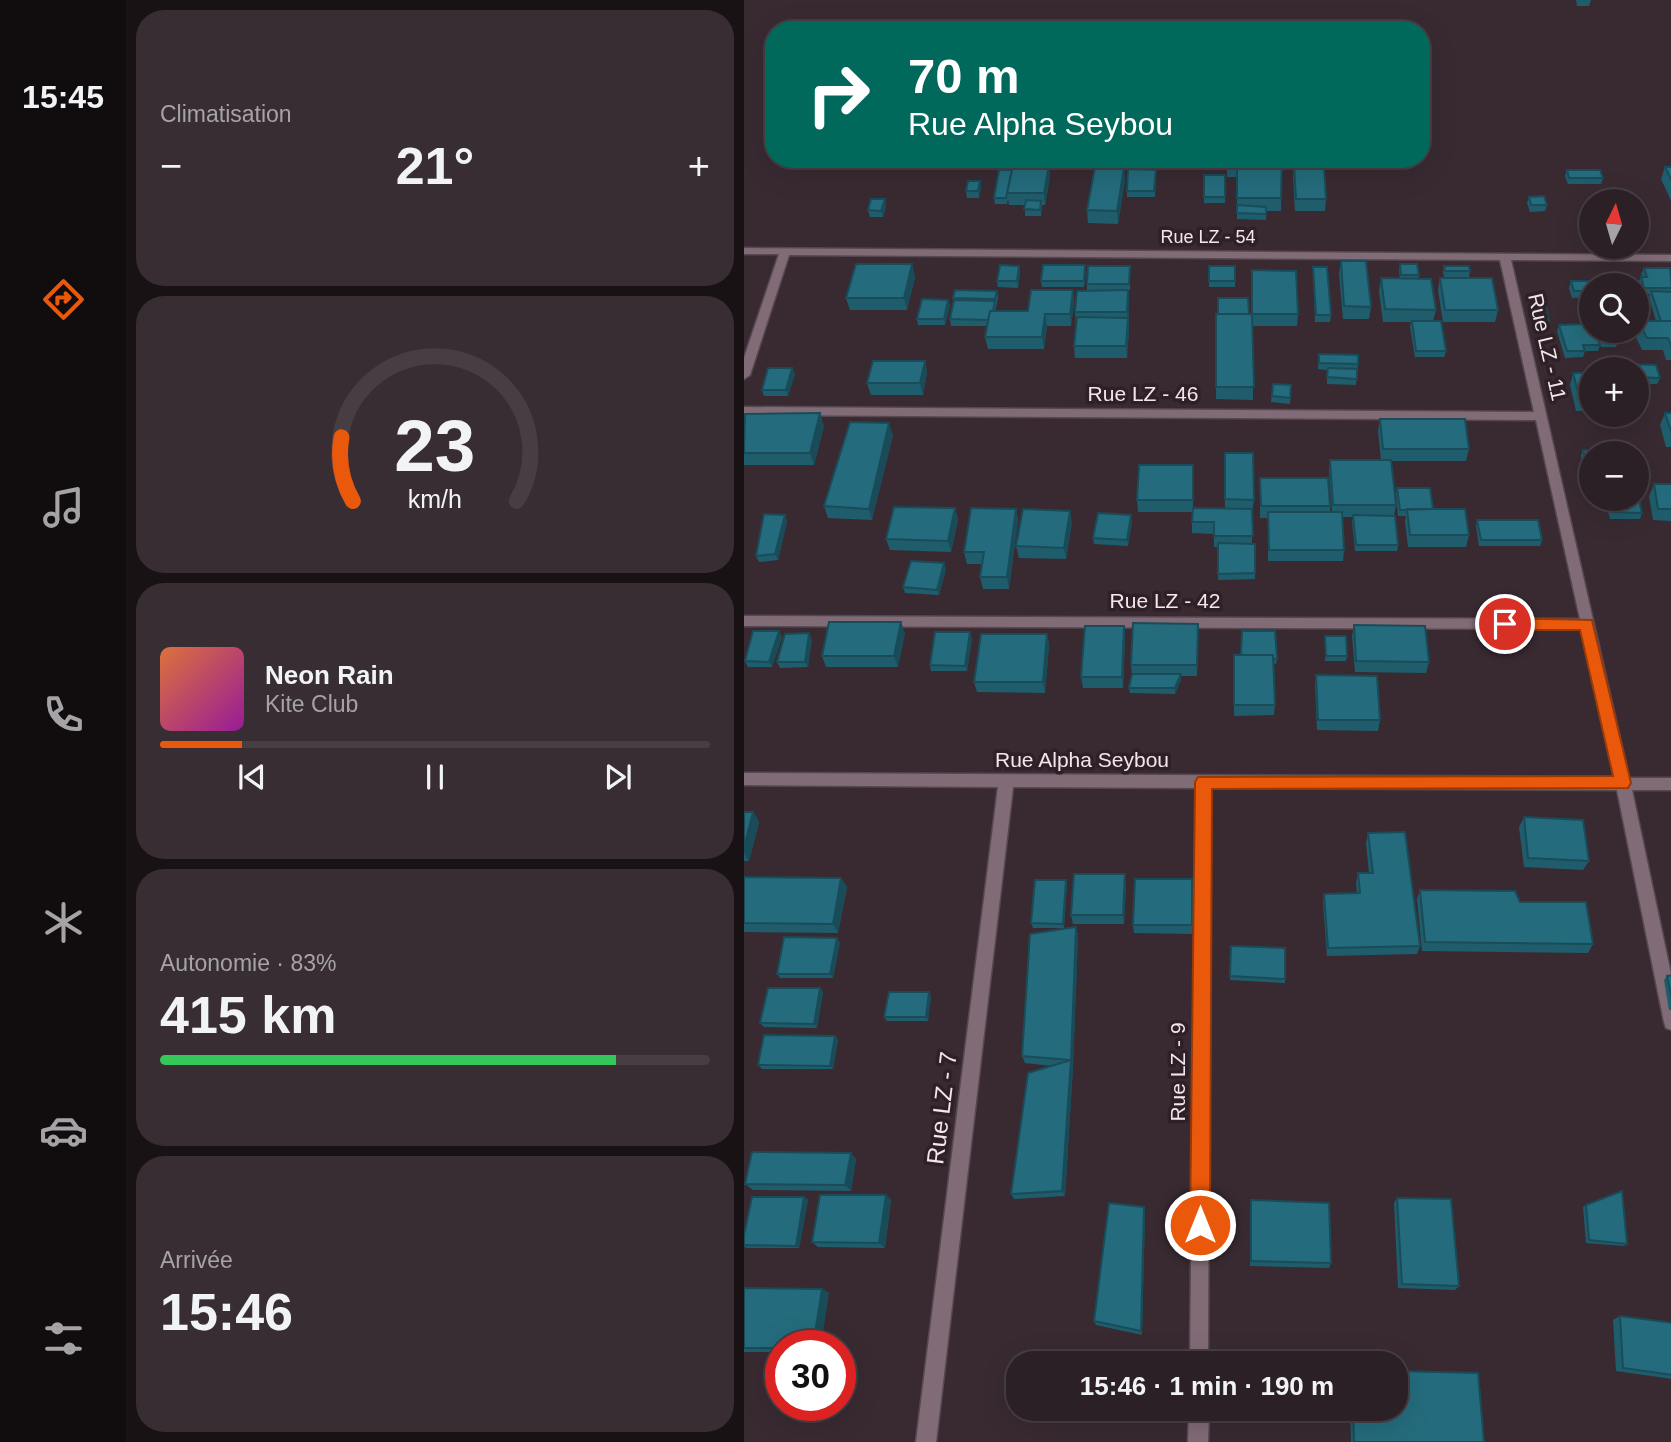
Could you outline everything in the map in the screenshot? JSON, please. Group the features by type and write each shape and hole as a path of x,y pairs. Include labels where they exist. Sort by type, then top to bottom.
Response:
{"street":[{"name":"Rue LZ - 54","path":"744,251 1671,258"},
{"path":"744,376 785,251"},
{"name":"Rue LZ - 11","path":"1505,257 1623,783 1671,1021"},
{"name":"Rue LZ - 46","path":"744,411 1542,416"},
{"name":"Rue LZ - 42","path":"744,621 1586,624"},
{"name":"Rue Alpha Seybou","path":"744,779 1671,784"},
{"name":"Rue LZ - 7","path":"926,1442 1006,780"},
{"name":"Rue LZ - 9","path":"1199,1351 1204,782"},
{"path":"1198,1442 1199,1421"}],"building":[{"path":"1665,167 1672,167 1672,181"},
{"path":"1012,168 1048,168 1044,193 1007,193"},
{"path":"1095,168 1124,168 1117,211 1087,210"},
{"path":"1237,168 1282,168 1281,198 1237,198"},
{"path":"1294,168 1324,168 1326,199 1296,199"},
{"path":"1128,169 1156,170 1154,191 1127,191"},
{"path":"999,170 1012,170 1006,198 994,198"},
{"path":"1567,170 1600,170 1603,178 1569,178"},
{"path":"1204,175 1225,175 1225,197 1204,197"},
{"path":"968,181 980,181 978,191 966,191"},
{"path":"1544,196 1547,205 1531,205 1529,197"},
{"path":"871,199 885,199 881,211 868,210"},
{"path":"1026,200 1041,201 1040,210 1024,209"},
{"path":"1237,205 1266,207 1266,214 1237,213"},
{"path":"1341,261 1366,261 1371,307 1344,306"},
{"path":"856,264 912,264 904,298 846,298"},
{"path":"1400,264 1417,264 1419,275 1401,275"},
{"path":"1000,265 1019,266 1017,281 997,281"},
{"path":"1043,265 1085,265 1084,281 1041,281"},
{"path":"1088,266 1130,266 1129,284 1087,284"},
{"path":"1209,266 1235,266 1235,281 1209,281"},
{"path":"1444,266 1469,266 1470,271 1445,271"},
{"path":"1313,267 1327,267 1331,315 1316,315"},
{"path":"1644,268 1670,268 1672,288 1649,288 1649,273 1646,273"},
{"path":"1252,270 1296,271 1298,314 1252,314"},
{"path":"1381,278 1431,279 1436,310 1385,309"},
{"path":"1440,278 1492,278 1498,310 1445,310"},
{"path":"1571,281 1579,281 1579,291 1574,291"},
{"path":"955,290 997,291 995,299 953,298"},
{"path":"1031,290 1073,290 1070,314 1045,314 1042,337 985,337 990,311 1028,311"},
{"path":"1128,290 1127,312 1075,312 1077,291"},
{"path":"1651,291 1672,292 1672,321 1661,321"},
{"path":"1218,298 1248,298 1249,314 1218,314"},
{"path":"922,299 948,300 944,319 917,319"},
{"path":"954,300 995,301 988,320 950,319"},
{"path":"1531,304 1545,304 1549,322 1535,322"},
{"path":"1216,314 1252,314 1254,387 1216,387"},
{"path":"1077,317 1128,318 1126,346 1074,346"},
{"path":"1412,321 1441,321 1446,351 1416,351"},
{"path":"1649,321 1672,321 1672,348 1668,338 1649,338"},
{"path":"1579,324 1579,343 1600,345 1583,345 1585,351 1567,351 1559,325"},
{"path":"1319,354 1358,355 1358,364 1319,363"},
{"path":"873,361 925,361 920,383 867,383"},
{"path":"1649,365 1656,365 1660,378 1649,378"},
{"path":"768,368 792,368 786,390 762,390"},
{"path":"1328,368 1357,369 1357,379 1327,377"},
{"path":"1573,373 1579,373 1579,395"},
{"path":"1273,384 1291,385 1290,398 1272,396"},
{"path":"820,413 810,453 744,453 745,414"},
{"path":"1665,413 1672,413 1672,434"},
{"path":"1380,419 1465,419 1469,449 1383,449"},
{"path":"850,422 889,423 869,509 824,506"},
{"path":"1225,453 1253,453 1254,500 1225,499"},
{"path":"1330,460 1391,460 1396,505 1333,505"},
{"path":"1139,465 1193,465 1193,500 1137,500"},
{"path":"1260,478 1328,478 1330,506 1261,506"},
{"path":"1654,484 1672,484 1672,509 1658,509"},
{"path":"1397,488 1430,488 1433,509 1400,510"},
{"path":"894,507 955,508 948,541 886,539"},
{"path":"971,508 1016,509 1007,577 980,577 984,552 964,552"},
{"path":"1193,508 1252,509 1253,536 1214,536 1214,522 1192,522"},
{"path":"1023,509 1070,511 1064,548 1016,546"},
{"path":"1407,509 1465,509 1469,535 1410,535"},
{"path":"1642,511 1642,513 1612,512"},
{"path":"1268,512 1342,512 1344,550 1269,550"},
{"path":"1098,513 1131,515 1127,540 1093,538"},
{"path":"764,514 785,515 775,554 756,556"},
{"path":"1353,515 1395,516 1398,545 1356,545"},
{"path":"1477,520 1538,520 1542,540 1481,540"},
{"path":"1218,543 1255,544 1255,573 1218,574"},
{"path":"911,561 944,563 937,590 903,587"},
{"path":"829,622 901,622 894,656 822,656"},
{"path":"1133,623 1198,624 1197,665 1131,665"},
{"path":"1354,625 1425,626 1429,662 1356,661"},
{"path":"1085,626 1124,626 1122,677 1081,677"},
{"path":"753,631 779,631 769,662 745,661"},
{"path":"1242,631 1275,631 1277,659 1273,659 1273,655 1241,655"},
{"path":"935,632 970,632 965,666 930,665"},
{"path":"809,633 805,662 777,662 785,634"},
{"path":"981,634 1047,634 1043,682 974,682"},
{"path":"1325,636 1346,636 1347,656 1326,656"},
{"path":"1234,655 1273,655 1275,705 1234,705"},
{"path":"1132,674 1181,674 1175,688 1129,688"},
{"path":"1316,675 1377,676 1380,720 1318,720"},
{"path":"744,812 753,812 744,847"},
{"path":"1524,817 1583,820 1589,861 1528,858"},
{"path":"1405,832 1420,946 1328,948 1324,894 1360,893 1358,873 1373,873 1368,833"},
{"path":"1074,874 1125,874 1123,915 1071,915"},
{"path":"744,877 841,878 833,924 744,923"},
{"path":"1135,879 1192,879 1192,925 1133,925"},
{"path":"1035,880 1066,880 1063,924 1031,923"},
{"path":"1420,890 1515,891 1520,902 1586,902 1593,944 1425,942"},
{"path":"1076,927 1071,1060 1022,1056 1030,934"},
{"path":"784,937 837,938 830,974 777,974"},
{"path":"1231,946 1285,948 1285,979 1230,976"},
{"path":"1672,975 1672,999 1667,976"},
{"path":"768,988 820,988 814,1024 760,1023"},
{"path":"889,992 929,992 926,1017 884,1017"},
{"path":"764,1035 835,1036 830,1066 758,1065"},
{"path":"1071,1060 1062,1191 1011,1194 1028,1073"},
{"path":"752,1152 851,1153 845,1185 745,1184"},
{"path":"1622,1191 1627,1244 1589,1240 1586,1205"},
{"path":"820,1195 886,1195 879,1243 812,1242"},
{"path":"752,1197 804,1197 796,1246 744,1245"},
{"path":"1397,1198 1451,1199 1459,1286 1402,1284"},
{"path":"1251,1200 1329,1203 1331,1263 1251,1261"},
{"path":"1109,1203 1144,1207 1141,1331 1094,1321"},
{"path":"744,1288 822,1289 816,1330 765,1330 765,1348 744,1348"},
{"path":"1620,1316 1672,1323 1672,1375 1623,1368"},
{"path":"1408,1371 1478,1373 1484,1442 1354,1442 1353,1421 1408,1421"}],"route":[{"path":"1200,1225 1204,782 1623,783 1586,624 1505,624"}]}
